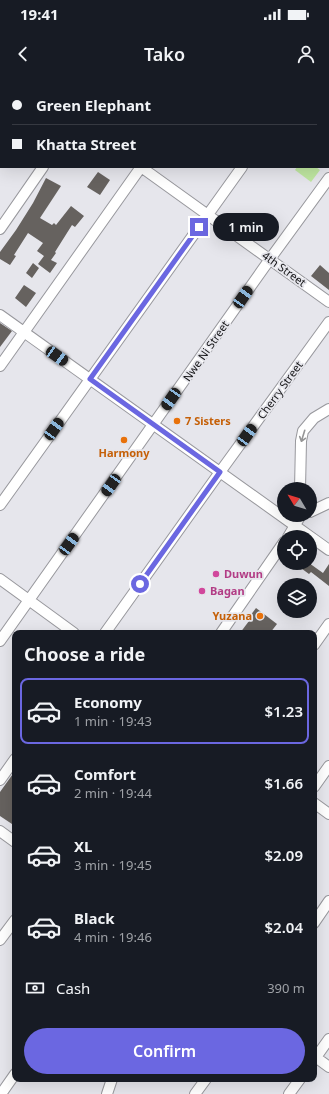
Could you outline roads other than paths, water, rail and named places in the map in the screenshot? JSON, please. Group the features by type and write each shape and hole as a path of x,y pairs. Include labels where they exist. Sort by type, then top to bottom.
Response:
{"street":[{"path":"0,229 42,168"},
{"path":"0,366 140,168"},
{"name":"4th Street","path":"142,168 329,302"},
{"path":"0,505 241,168"},
{"name":"Nwe Ni Street","path":"0,641 329,178"},
{"path":"0,315 329,550"},
{"name":"Cherry Street","path":"107,630 329,322"},
{"path":"300,482 301,441 303,432 314,418 329,409"},
{"path":"317,509 329,503"},
{"path":"292,530 298,522"},
{"path":"223,630 277,552"},
{"path":"0,579 70,630"},
{"path":"317,641 329,624"},
{"path":"0,780 12,763"},
{"path":"317,783 329,766"},
{"path":"317,805 329,814"},
{"path":"0,831 12,840"},
{"path":"317,919 329,902"},
{"path":"0,940 12,924"},
{"path":"317,1055 329,1039"},
{"path":"317,1059 329,1067"},
{"path":"1,1094 12,1078"},
{"path":"107,1094 111,1082"},
{"path":"195,1094 204,1082"},
{"path":"290,1094 298,1082"}],"place":[{"name":"7 Sisters","path":"177,421"},
{"name":"Harmony","path":"124,440"},
{"name":"Duwun","path":"216,574"},
{"name":"Bagan","path":"202,591"},
{"name":"Yuzana","path":"260,616"}]}
